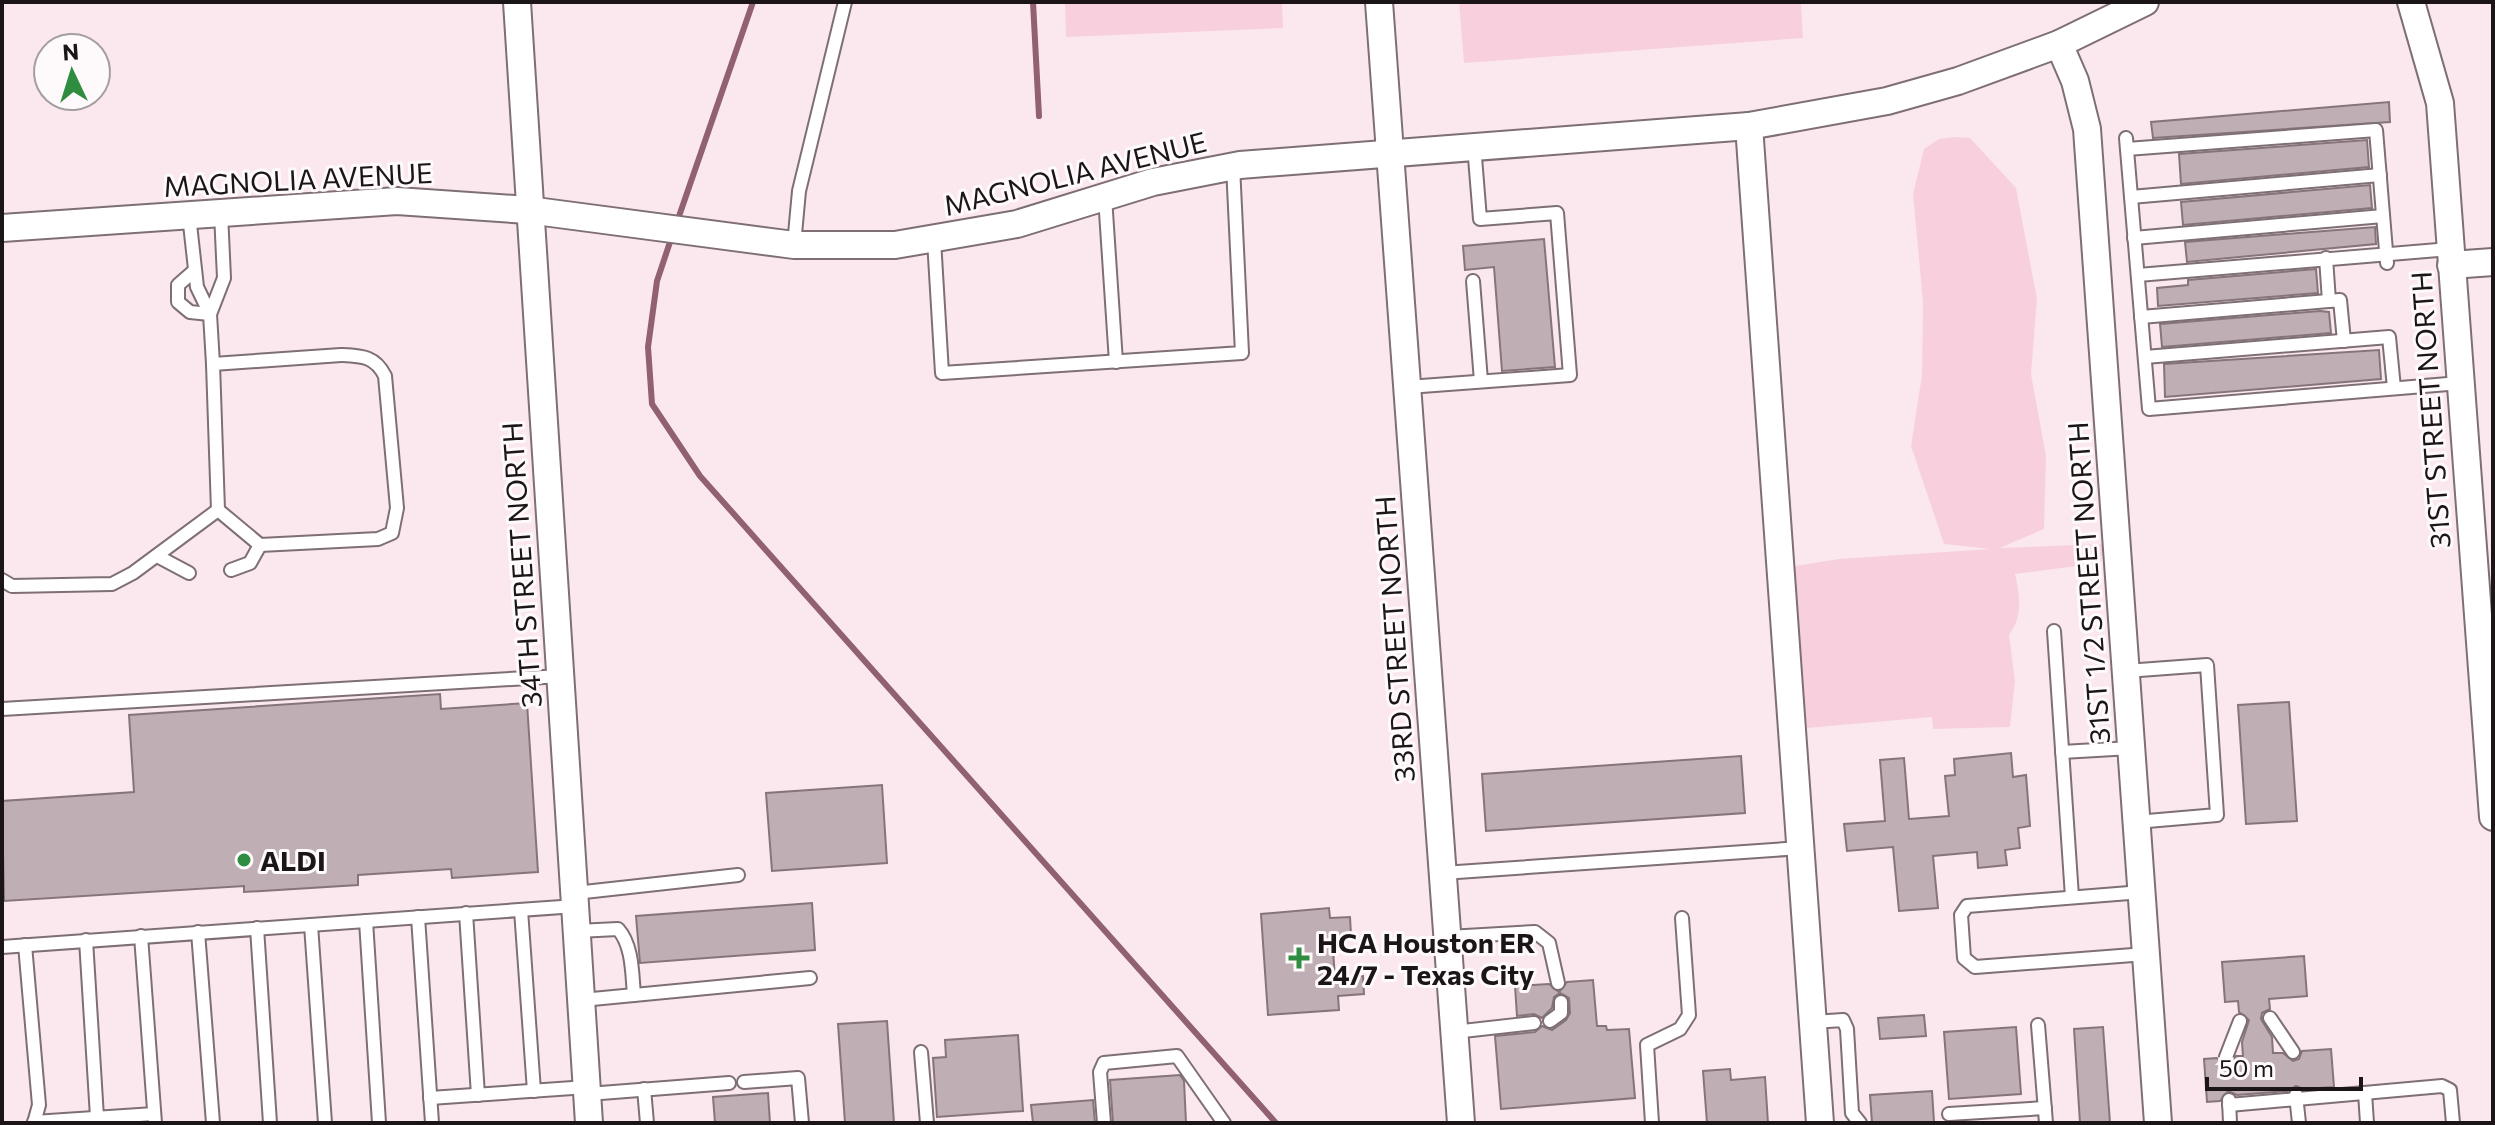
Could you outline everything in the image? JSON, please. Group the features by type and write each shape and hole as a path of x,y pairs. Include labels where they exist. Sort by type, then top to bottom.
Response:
{"street":[{"name":"34TH STREET NORTH","path":"517,2 589,1123"},
{"name":"33RD STREET NORTH","path":"1379,2 1461,1123"},
{"name":"MAGNOLIA AVENUE","path":"2,228 397,201 528,210 794,245 851,247 934,240 1017,224 1153,182 1233,166 1390,151 1749,126 1887,101 1958,81 2059,44 2145,2"},
{"name":"31ST STREET NORTH","path":"2411,2 2440,103 2460,383 2481,502 2493,817"},
{"name":"31ST 1/2 STREET NORTH","path":"2059,44 2075,81 2087,129 2158,1123"},
{"path":"1749,126 1820,1123"},
{"path":"2450,257 2493,262"}],"lane":[{"path":"794,245 799,191 845,2"},
{"path":"2387,258 2376,130 2126,144 2149,409 2460,383"},
{"path":"1408,387 1570,375 1557,213 1480,219 1474,145"},
{"path":"934,240 942,373 1242,353 1233,166"},
{"path":"2131,197 2380,175"},
{"path":"1105,197 1116,362"},
{"path":"210,314 224,278 221,213"},
{"path":"189,215 197,287 210,314 218,510 260,545 378,539 392,533 397,508 385,376 378,362 366,357 341,355 213,364"},
{"path":"2134,238 2383,216"},
{"path":"2138,275 2326,258 2450,257"},
{"path":"2326,258 2329,301"},
{"path":"194,271 178,285 178,302 190,312 210,314"},
{"path":"1473,281 1481,381"},
{"path":"2141,317 2340,300 2344,341"},
{"path":"2145,357 2389,337 2394,388"},
{"path":"2,580 20,586 112,584 157,556 218,510"},
{"path":"231,570 250,563 260,545"},
{"path":"157,556 189,573"},
{"path":"2054,631 2072,897"},
{"path":"2126,671 2207,665 2217,815 2136,822"},
{"path":"2,709 561,676"},
{"path":"2062,752 2131,748"},
{"path":"1443,873 1801,848"},
{"path":"2,947 466,913 576,910 738,875"},
{"path":"2142,892 1967,906 1961,915 1964,958 1975,967 2146,954"},
{"path":"521,910 534,1091"},
{"path":"576,910 618,929 622,934 629,950 634,995"},
{"path":"466,913 478,1095"},
{"path":"418,917 432,1123"},
{"path":"1652,1123 1647,1045 1680,1029 1689,1015 1682,918"},
{"path":"366,921 379,1123"},
{"path":"311,925 325,1123"},
{"path":"257,928 270,1123"},
{"path":"198,932 213,1123"},
{"path":"1448,937 1535,932 1549,943 1558,983"},
{"path":"25,945 39,1105 34,1122 97,1117 155,1118 141,936"},
{"path":"86,940 97,1117"},
{"path":"582,1000 810,978"},
{"path":"1550,1021 1561,1013 1561,1002"},
{"path":"2270,1018 2293,1052"},
{"path":"1813,1022 1843,1020 1847,1029 1852,1113 1860,1123"},
{"path":"2226,1057 2240,1021"},
{"path":"1454,1032 1534,1023"},
{"path":"2038,1025 2046,1123"},
{"path":"921,1052 927,1123"},
{"path":"1104,1123 1100,1072 1104,1063 1177,1056 1224,1123"},
{"path":"744,1082 798,1078 802,1123"},
{"path":"430,1098 729,1083"},
{"path":"2230,1123 2229,1103 2442,1086 2450,1090 2453,1123"},
{"path":"644,1089 647,1123"},
{"path":"2365,1093 2367,1123"},
{"path":"2297,1098 2299,1123"},
{"path":"1949,1114 2045,1108"}],"shaded area":[{"path":"1065,2 1282,2 1283,28 1066,37"},
{"path":"1459,2 1801,2 1803,38 1464,63"},
{"path":"1970,138 2016,188 2037,299 2031,374 2046,456 2044,529 2000,548 2103,544 2101,563 2015,574 2019,606 2017,621 2009,635 2015,681 2010,727 1933,729 1932,717 1807,728 1789,567 1839,559 1990,549 1944,544 1911,446 1922,375 1923,302 1913,194 1924,149 1939,139"}],"building":[{"path":"2389,102 2390,122 2153,138 2151,122"},
{"path":"2367,140 2369,167 2181,184 2179,154"},
{"path":"2370,185 2372,208 2183,225 2181,202"},
{"path":"2375,227 2376,244 2187,262 2185,242"},
{"path":"1544,239 1555,367 1502,371 1494,267 1465,270 1463,246"},
{"path":"2316,269 2318,293 2158,306 2157,288 2188,285 2188,280"},
{"path":"2329,312 2331,333 2162,347 2160,324"},
{"path":"2379,350 2381,379 2165,397 2164,364"},
{"path":"440,694 441,709 527,703 538,872 452,878 451,869 358,875 358,885 244,892 244,886 4,901 2,801 134,792 129,715"},
{"path":"2289,702 2297,821 2246,824 2238,705"},
{"path":"2011,753 2013,777 2026,775 2030,826 2018,828 2020,848 2005,850 2007,865 1978,868 1977,852 1933,856 1938,908 1899,911 1893,847 1847,851 1844,824 1885,821 1880,760 1904,758 1909,819 1949,816 1945,776 1955,775 1954,759"},
{"path":"1741,756 1745,813 1486,831 1482,774"},
{"path":"882,785 887,863 772,871 766,793"},
{"path":"812,903 815,950 640,963 636,916"},
{"path":"1329,908 1330,918 1350,917 1351,935 1332,936 1335,978 1363,976 1364,994 1338,996 1339,1010 1268,1015 1261,914"},
{"path":"2304,956 2307,996 2269,999 2270,1009 2262,1013 2261,1019 2272,1037 2273,1053 2283,1053 2293,1061 2299,1059 2302,1051 2331,1049 2334,1087 2303,1089 2296,1086 2288,1091 2237,1095 2228,1091 2220,1101 2207,1102 2204,1059 2217,1058 2227,1066 2236,1056 2243,1056 2242,1042 2249,1020 2239,1012 2238,1001 2225,1002 2222,962"},
{"path":"1593,980 1597,1026 1606,1026 1607,1030 1629,1029 1635,1098 1501,1109 1495,1036 1535,1032 1542,1026 1552,1030 1570,1013 1569,998 1560,993 1554,997 1552,1008 1542,1018 1534,1014 1517,1016 1515,986 1549,984 1559,992 1567,982"},
{"path":"1924,1015 1926,1036 1880,1039 1878,1018"},
{"path":"887,1021 894,1123 845,1123 838,1024"},
{"path":"2016,1027 2021,1094 1949,1099 1944,1032"},
{"path":"2103,1027 2110,1123 2080,1123 2074,1029"},
{"path":"1018,1035 1023,1111 937,1117 933,1058 946,1057 945,1040"},
{"path":"1730,1069 1731,1080 1765,1077 1768,1123 1707,1123 1703,1071"},
{"path":"1180,1075 1184,1081 1186,1123 1113,1123 1110,1080"},
{"path":"1932,1091 1934,1122 1872,1123 1870,1095"},
{"path":"768,1093 770,1123 715,1123 713,1097"},
{"path":"1093,1100 1095,1123 1033,1123 1031,1105"}],"waterway":[{"path":"677,222 753,2"},
{"path":"1033,2 1039,116"},
{"path":"672,236 657,281 648,347 652,404 700,476 1276,1123"}],"place":[{"name":"ALDI","path":"244,860"},
{"name":"HCA Houston ER 24/7 - Texas City","path":"1299,958"}]}
